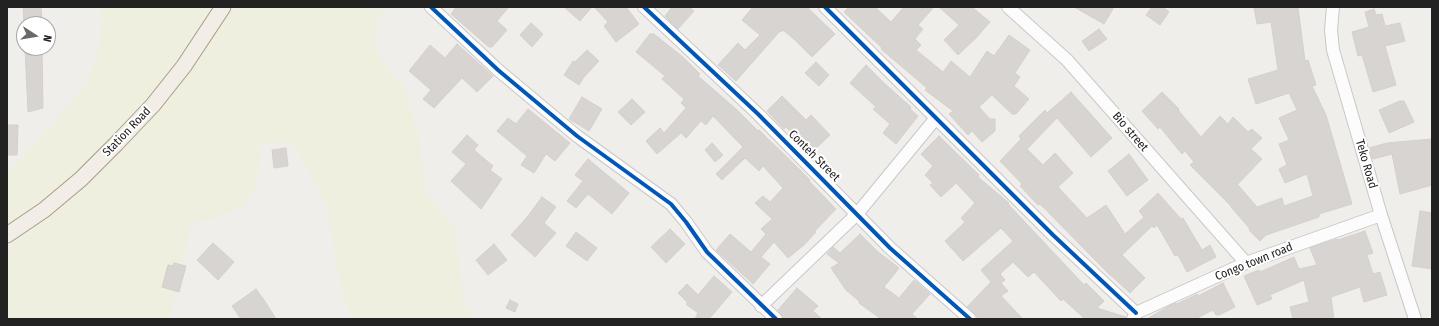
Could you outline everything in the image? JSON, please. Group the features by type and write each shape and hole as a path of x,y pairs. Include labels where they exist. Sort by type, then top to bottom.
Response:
{"main road":[{"name":"Station Road","path":"7,235 44,210 81,180 153,105 184,66 223,7"}],"street":[{"path":"431,7 498,70 577,136 671,204 686,222 706,252 776,319"},
{"name":"Conteh Street","path":"644,7 758,114 890,248 970,319"},
{"path":"825,7 1134,316"},
{"name":"Bio street","path":"1008,7 1048,42 1077,71 1246,263"},
{"name":"Teko Road","path":"1333,7 1331,30 1333,50 1381,215 1415,319"},
{"path":"761,306 857,214 936,118"},
{"name":"Congo town road","path":"1134,316 1246,263 1381,215"}],"green space":[{"path":"98,7 213,7 195,37 158,89 106,147 31,215 7,231 7,177 31,146 59,117 86,84 99,52 102,16"},
{"path":"228,7 387,7 378,17 375,47 382,62 403,84 418,132 426,193 454,227 463,287 462,300 475,319 353,319 343,297 326,204 295,147 279,141 258,147 261,158 256,188 242,207 215,218 192,223 170,319 7,319 7,247 86,186 122,151 158,111"}],"building":[{"path":"23,7 41,7 42,16 24,16"},
{"path":"456,7 509,7 497,21 507,30 492,47 489,47 451,14"},
{"path":"564,7 592,7 580,21"},
{"path":"594,7 626,7 639,24 616,42 604,26 608,22"},
{"path":"672,7 689,7 694,11 678,29 665,16"},
{"path":"753,7 807,7 835,34 812,57 783,30 781,32 780,31 736,81 718,65 738,43 745,50 760,35 742,20"},
{"path":"849,7 875,7 891,22 904,7 934,7 918,25 923,29 915,39 921,45 916,50 943,72 951,61 970,77 987,51 994,56 1009,35 1030,50 1015,73 1020,77 1014,86 1029,99 1016,114 1012,114 992,95 979,107 990,119 995,119 995,131 982,142 972,131 968,135 949,114 953,111 925,90 927,88 881,49 882,48 844,12"},
{"path":"939,7 972,7 990,22 958,55 944,40 959,25"},
{"path":"1074,7 1114,7 1104,24"},
{"path":"1152,7 1163,7 1169,12 1160,25 1146,15"},
{"path":"1254,7 1298,7 1305,61 1308,60 1316,85 1312,86 1326,115 1352,204 1319,214 1319,217 1266,235 1260,241 1249,230 1250,229 1231,206 1190,165 1194,162 1185,151 1182,154 1160,127 1158,129 1142,111 1162,92 1179,109 1178,110 1201,137 1220,116 1228,124 1233,117 1248,132 1252,129 1262,138 1251,149 1262,159 1236,186 1238,185 1257,207 1282,198 1284,206 1313,196 1307,174 1285,183 1279,169 1287,165 1279,144 1289,140 1279,118 1297,110 1289,93 1256,104 1248,79 1278,70 1271,22 1257,24"},
{"path":"1374,9 1376,15 1382,14 1385,26 1400,23 1405,41 1385,46 1396,85 1373,92 1362,55 1358,56 1352,32 1369,27 1365,12"},
{"path":"531,23 543,34 532,47 520,35"},
{"path":"1099,29 1107,39 1089,51 1082,41"},
{"path":"650,34 654,34 684,58 700,74 698,76 736,109 758,131 759,130 810,180 809,181 836,209 804,245 788,258 774,242 761,257 770,264 753,284 716,250 730,234 751,252 766,234 761,229 772,219 755,203 763,196 770,202 783,188 763,166 759,171 745,158 722,180 716,174 743,147 713,116 706,125 701,121 686,138 681,133 657,154 646,141 660,128 664,133 686,108 681,103 684,99 662,79 665,76 636,52"},
{"path":"457,44 493,76 477,92 462,78 434,108 423,99 431,90 409,71 430,45 445,58"},
{"path":"587,50 599,61 584,77 579,85 564,75 573,61 575,62"},
{"path":"25,56 42,56 43,108 28,112"},
{"path":"816,62 829,75 819,86 805,73"},
{"path":"866,65 911,107 910,109 918,116 896,144 883,133 890,124 873,109 876,107 850,83"},
{"path":"1071,92 1112,138 1091,157 1057,118 1027,149 1043,165 1055,153 1073,173 1058,187 1087,218 1106,205 1125,234 1144,217 1139,211 1158,193 1181,219 1183,218 1202,250 1210,245 1216,257 1187,272 1178,255 1175,256 1157,225 1154,228 1152,226 1122,255 1145,278 1130,293 1020,186 1022,184 1000,161 1021,139 1019,136 1045,110 1047,113"},
{"path":"782,96 806,120 811,115 830,135 811,153 786,127 784,129 767,111"},
{"path":"582,97 602,109 589,131 569,119"},
{"path":"632,99 645,112 631,125 618,112"},
{"path":"1400,101 1404,101 1414,122 1389,133 1379,110"},
{"path":"528,109 570,143 555,161 546,154 534,173 521,165 527,156 497,131 508,118 516,124"},
{"path":"7,125 18,125 17,155 7,155"},
{"path":"467,135 478,145 474,150 493,166 490,170 502,179 481,209 451,181 466,164 452,152"},
{"path":"939,136 979,175 978,177 1009,203 1008,204 1084,285 1086,283 1104,301 1097,308 1126,317 1125,319 1085,319 1063,299 1061,301 1034,272 1028,277 1013,262 1000,274 1005,280 1001,283 1008,291 1001,296 1023,319 980,319 967,307 991,282 981,270 1013,241 1001,228 963,261 945,241 965,222 961,218 975,203 956,183 941,197 930,185 933,183 925,175 933,166 921,154"},
{"path":"1432,139 1432,185 1400,194 1392,154 1373,159 1369,148 1387,143"},
{"path":"712,143 723,155 715,162 705,150"},
{"path":"286,148 288,166 274,168 272,150"},
{"path":"1129,154 1148,180 1127,196 1108,171"},
{"path":"588,159 629,193 612,214 588,194 576,208 567,201 583,181 575,175"},
{"path":"542,197 556,207 544,223 556,233 535,257 511,235"},
{"path":"1420,211 1432,213 1432,269 1412,266"},
{"path":"670,229 685,244 666,263 651,247"},
{"path":"1365,231 1373,253 1367,255 1373,274 1380,272 1387,295 1364,302 1360,287 1331,297 1334,319 1293,319 1290,307 1309,302 1304,280 1270,295 1272,299 1257,305 1244,276 1259,270 1260,272 1294,257 1299,269 1317,265 1310,248"},
{"path":"576,232 597,248 587,261 566,246"},
{"path":"860,234 877,251 899,268 884,287 899,298 914,280 930,294 912,314 918,319 881,319 859,303 859,301 846,290 831,268 839,263 827,254 833,247 840,253"},
{"path":"213,243 234,262 218,280 197,260"},
{"path":"494,244 507,260 488,275 476,260"},
{"path":"174,263 186,266 179,292 162,287 168,265 173,266"},
{"path":"714,276 732,292 709,319 695,319 698,313 686,304 688,303 678,293 687,284 698,295"},
{"path":"1223,283 1235,307 1219,315 1216,315 1213,310 1195,319 1147,319 1169,306 1176,303 1177,304 1197,294 1198,296"},
{"path":"797,288 818,306 813,311 822,319 783,319 778,310"},
{"path":"256,289 276,319 241,319 232,306"},
{"path":"510,300 518,304 515,312 506,308"}],"cycle path":[{"path":"431,7 498,70 577,136 671,204 707,252 776,319"},
{"path":"644,7 758,114 890,248 970,319"},
{"path":"825,7 1053,235 1136,313"}]}
